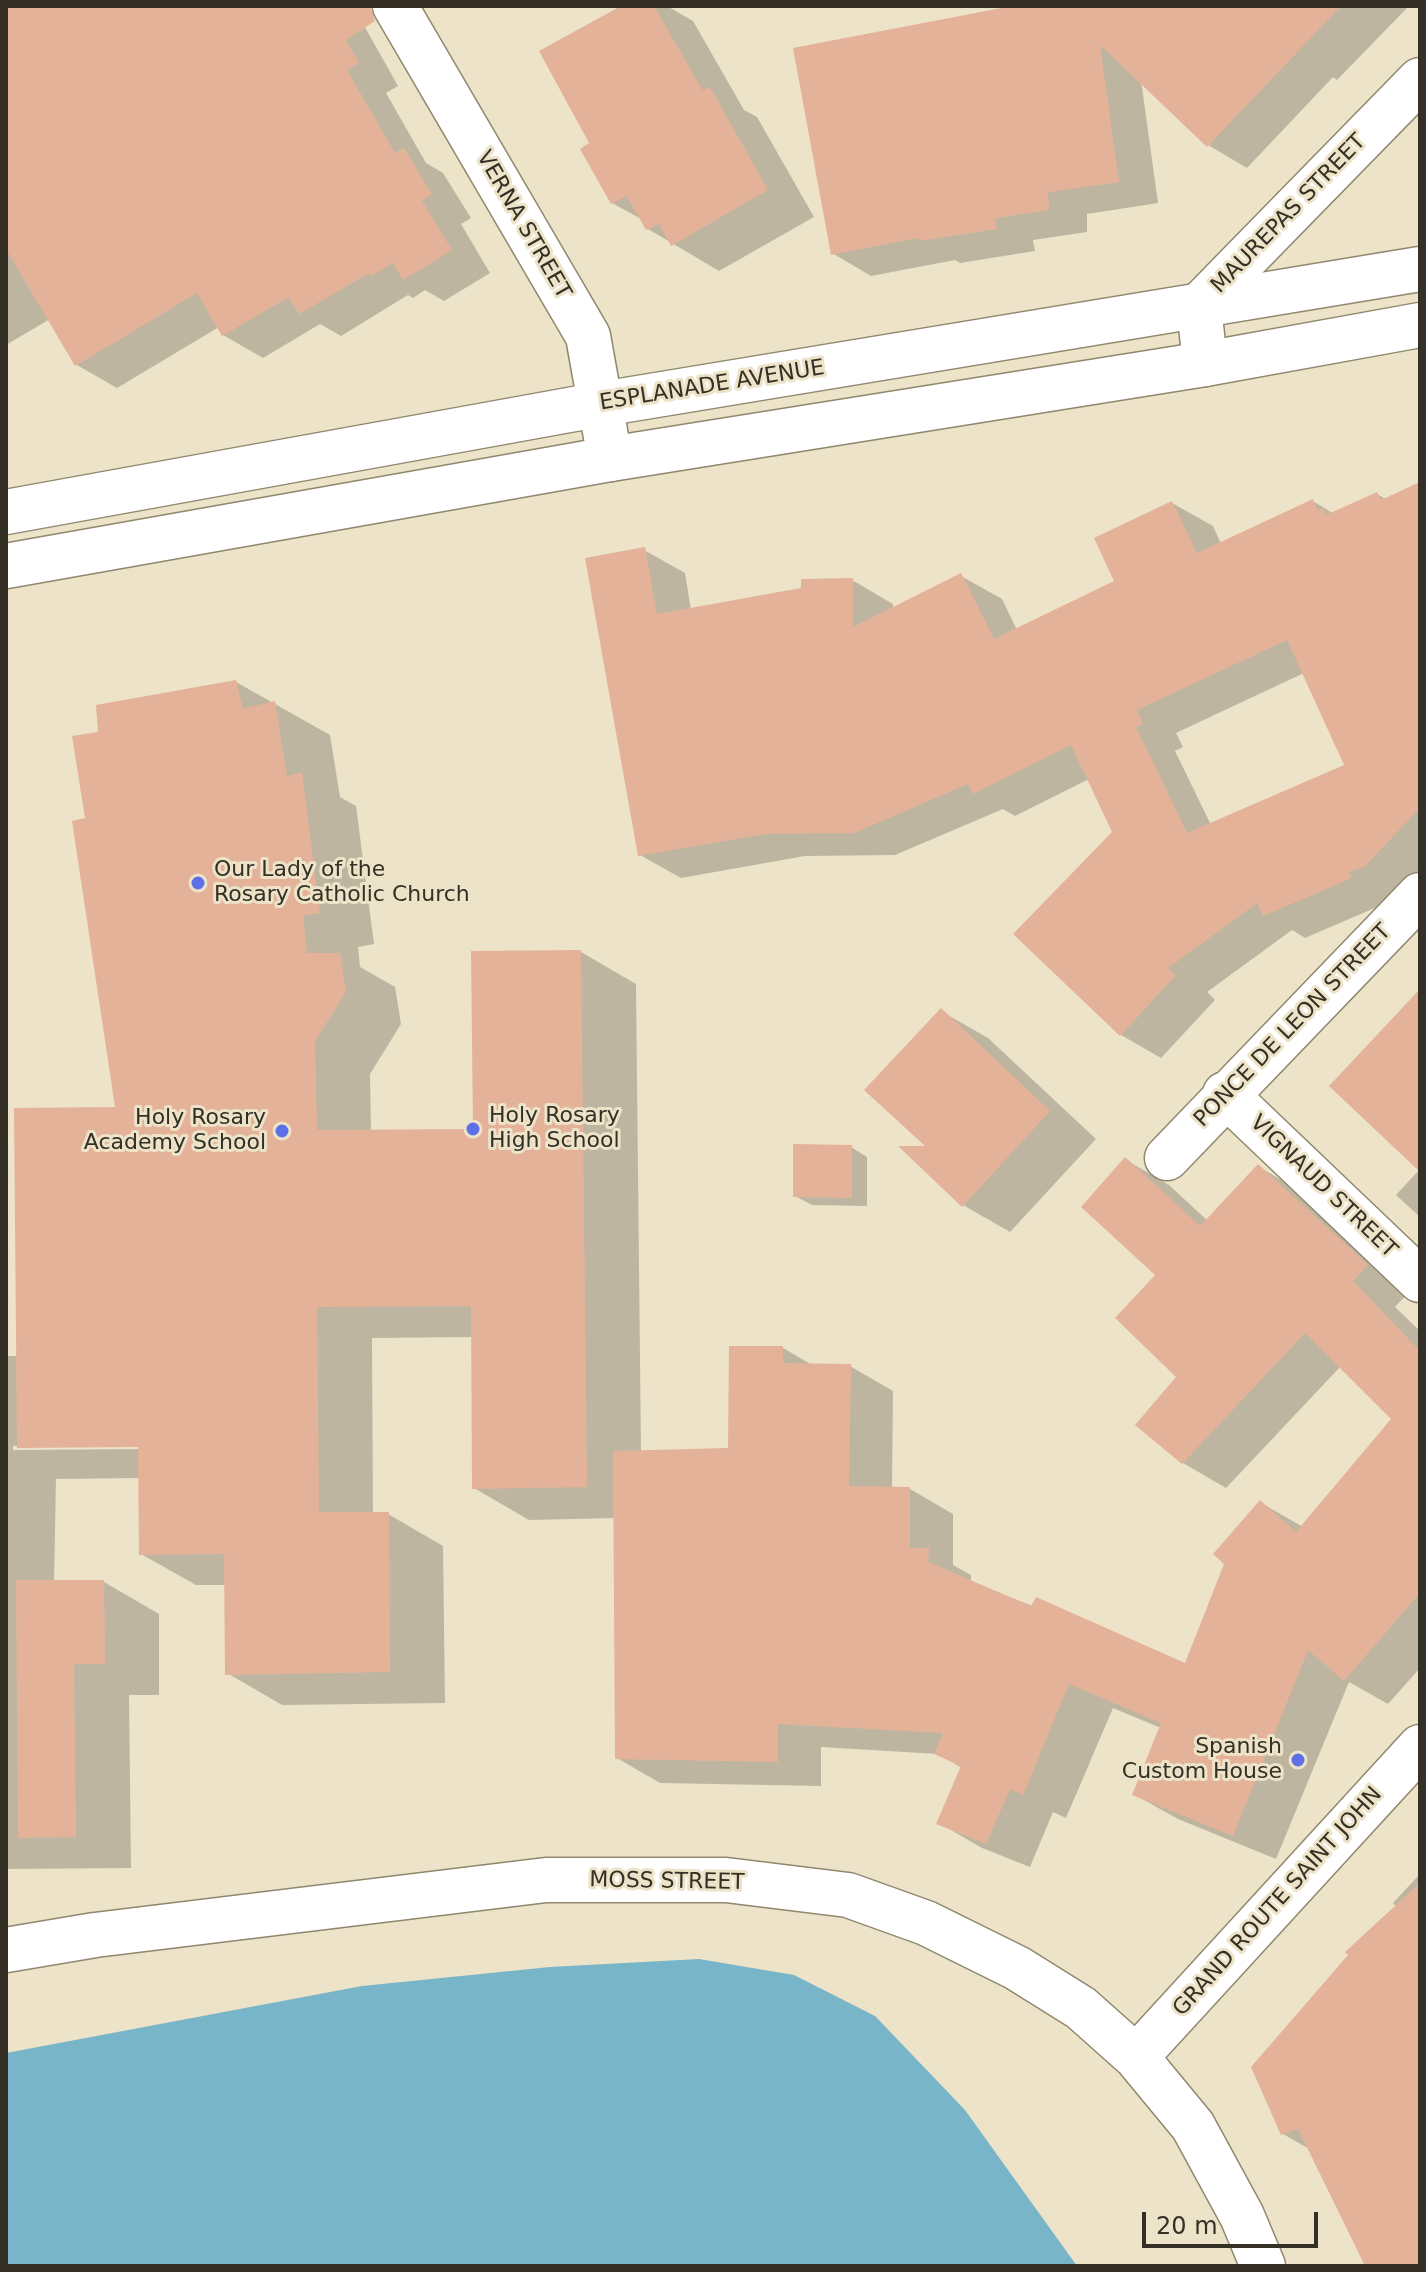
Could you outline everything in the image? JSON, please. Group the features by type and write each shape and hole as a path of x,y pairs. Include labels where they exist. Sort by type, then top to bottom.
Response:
{"street":[{"name":"VERNA STREET","path":"395,6 588,336 610,459"},
{"name":"MAUREPAS STREET","path":"1205,364 1199,306 1420,80"},
{"name":"ESPLANADE AVENUE","path":"6,512 602,404 1420,269"},
{"path":"6,566 610,459 1205,364 1420,325"},
{"name":"PONCE DE LEON STREET","path":"1167,1158 1225,1094 1420,895"},
{"name":"VIGNAUD STREET","path":"1225,1094 1420,1280"},
{"name":"GRAND ROUTE SAINT JOHN","path":"1136,2057 1420,1747"},
{"name":"MOSS STREET","path":"6,1950 95,1935 546,1880 726,1880 848,1895 926,1923 1017,1968 1081,2008 1136,2057 1193,2126 1242,2216 1263,2266"}],"water":[{"path":"699,1959 794,1975 875,2016 965,2110 1077,2266 6,2266 6,2053 362,1986 550,1967"}],"building":[{"path":"6,6 370,6 375,21 346,40 359,63 347,70 395,153 404,148 432,194 422,201 452,250 403,280 393,263 371,276 369,273 299,314 289,297 222,336 197,293 75,366 6,249"},
{"path":"621,6 654,6 703,91 710,87 768,190 671,246 659,224 646,230 627,196 611,204 580,149 589,143 539,51"},
{"path":"1012,6 1341,6 1207,147 1100,45 1119,182 1048,192 1049,210 995,218 997,229 919,241 918,238 831,255 793,48"},
{"path":"1420,482 1420,808 1365,866 1349,872 1352,878 1263,916 1257,903 1168,968 1176,975 1120,1036 1013,934 1112,832 1071,745 973,794 968,784 854,833 764,834 638,856 585,558 645,547 657,614 801,588 801,579 853,578 853,627 961,573 994,639 1114,581 1094,538 1172,501 1197,553 1313,499 1318,511 1323,508 1326,515 1377,492 1381,500","holes":["1287,640 1344,765 1187,833 1136,727 1143,724 1137,710"]},
{"path":"236,680 243,709 275,701 287,776 302,772 320,913 303,916 307,953 340,953 346,992 315,1041 317,1130 473,1129 471,951 581,950 587,1487 472,1489 471,1306 317,1307 319,1512 389,1512 390,1672 225,1675 224,1554 139,1555 138,1447 17,1448 14,1108 115,1107 72,821 85,818 72,736 98,732 96,705"},
{"path":"1420,989 1420,1172 1329,1086"},
{"path":"941,1008 1050,1111 962,1207 898,1146 925,1146 864,1090"},
{"path":"793,1144 852,1145 852,1198 793,1197"},
{"path":"1125,1157 1200,1226 1258,1164 1368,1265 1353,1281 1420,1351 1420,1593 1344,1681 1308,1650 1233,1836 1132,1795 1161,1723 1069,1684 1023,1795 1010,1789 986,1844 936,1824 961,1766 934,1754 943,1733 778,1724 778,1762 615,1759 613,1451 728,1448 729,1346 783,1346 783,1363 851,1364 849,1486 910,1487 910,1548 929,1548 928,1562 1031,1606 1036,1597 1185,1663 1224,1564 1213,1554 1260,1500 1296,1532 1391,1419 1305,1333 1182,1464 1135,1425 1176,1377 1115,1318 1155,1275 1081,1207"},
{"path":"16,1580 104,1580 105,1664 74,1664 76,1837 18,1838"},
{"path":"1420,1883 1420,2266 1365,2266 1298,2129 1281,2135 1251,2067 1348,1955 1345,1952"}],"place":[{"name":"Our Lady of the Rosary Catholic Church","path":"198,883"},
{"name":"Holy Rosary High School","path":"473,1129"},
{"name":"Holy Rosary Academy School","path":"282,1131"},
{"name":"Spanish Custom House","path":"1298,1760"}]}
